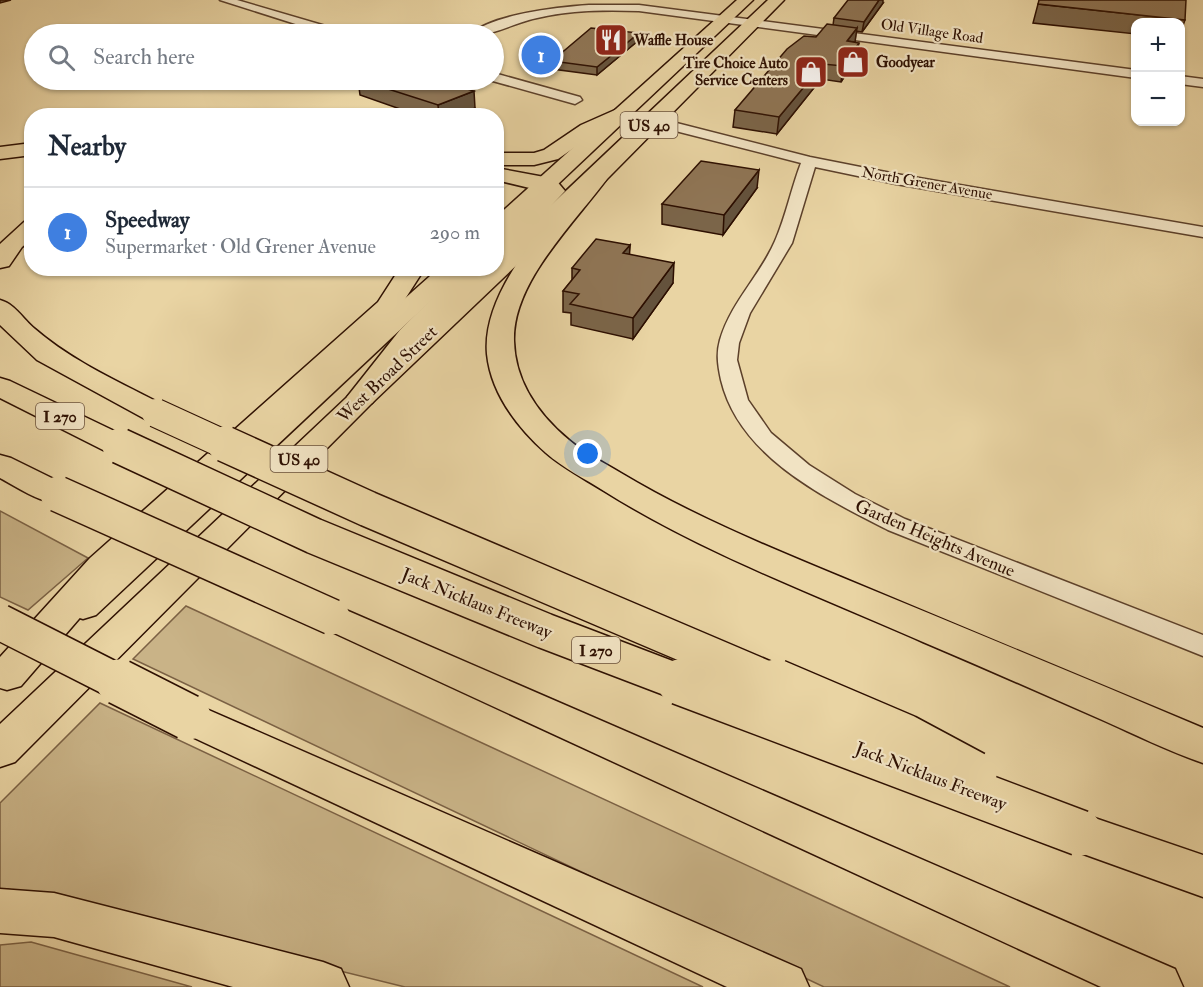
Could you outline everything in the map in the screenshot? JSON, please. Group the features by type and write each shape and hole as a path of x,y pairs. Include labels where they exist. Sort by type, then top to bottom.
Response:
{"main road":[{"name":"US 40","path":"504,223 746,0"},
{"name":"West Broad Street","path":"504,263 777,0"},
{"path":"504,159 534,159 551,155 588,129 624,112"},
{"path":"0,141 24,140"},
{"path":"0,153 24,150"},
{"path":"601,172 530,267 506,310 500,338 504,370 516,399 531,422 558,447 641,500 760,556 1203,746"},
{"path":"504,176 547,184 554,191 504,242"},
{"path":"0,261 14,242 24,234"},
{"path":"4,678 103,567 387,308 407,276"},
{"name":"West Broad Street","path":"4,678 445,276"},
{"path":"362,397 410,336 470,276"},
{"name":"West Broad Street","path":"0,750 362,397 491,276"},
{"path":"0,308 15,326 48,354 156,413 368,509 905,737 1097,839"},
{"name":"Jack Nicklaus Freeway","path":"0,387 120,446 314,536 545,631 1097,839 1203,876"},
{"path":"0,465 58,494 1157,987"},
{"path":"0,622 188,717 783,987"},
{"path":"0,911 54,915 323,987"}],"street":[{"path":"225,0 309,24"},
{"name":"Old Village Road","path":"528,16 573,9 618,7 725,19 1131,73"},
{"path":"504,24 528,16"},
{"path":"504,29 528,16"},
{"path":"504,79 575,100"},
{"path":"1185,82 1203,84"},
{"name":"North Grener Avenue","path":"653,121 810,161 896,179 1203,232"},
{"name":"Garden Heights Avenue","path":"810,161 782,244 742,309 729,341 729,376 739,402 753,424 774,447 800,469 832,492 870,513 966,554 1203,646"}],"shaded area":[{"path":"0,511 88,558 28,610 0,597"},
{"path":"186,606 1010,987 824,987 133,659"},
{"path":"100,703 703,987 405,987 8,889 0,889 0,803"},
{"path":"31,942 192,987 0,987 0,945"}],"building":[{"path":"848,0 879,0 864,22 834,18"},
{"path":"1039,0 1186,0 1185,20 1185,18 1038,4"},
{"path":"827,24 857,28 847,41 859,43 843,66 823,64 779,117 735,110 787,49 804,36 816,37"},
{"path":"591,28 639,33 597,67 552,61"},
{"path":"391,90 474,91 438,105"},
{"path":"701,161 759,170 724,215 662,204"},
{"path":"596,239 630,245 623,253 674,263 633,318 570,304 579,294 563,291 580,270 572,268"}],"place":[{"name":"Waffle House","path":"611,40"},
{"name":"Speedway","path":"541,55"},
{"name":"Goodyear","path":"853,62"},
{"name":"Tire Choice Auto Service Centers","path":"811,72"}]}
